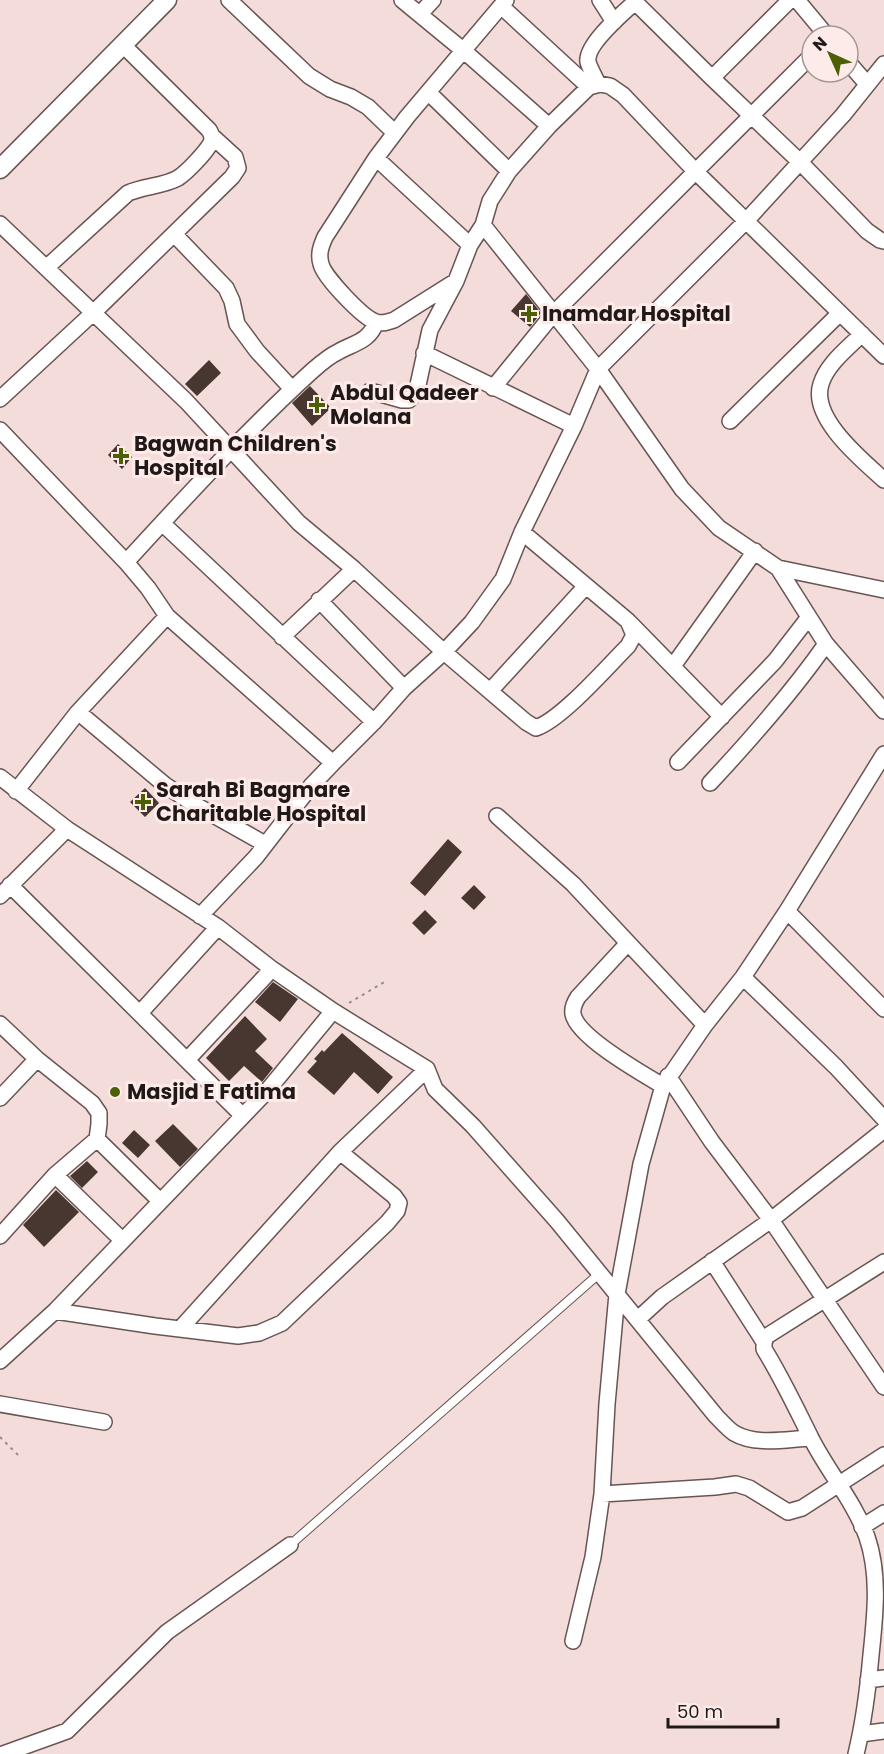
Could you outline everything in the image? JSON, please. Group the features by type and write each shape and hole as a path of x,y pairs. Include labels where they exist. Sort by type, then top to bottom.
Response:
{"street":[{"path":"0,169 167,0"},
{"path":"229,0 309,76 368,107 395,133"},
{"path":"402,0 549,126"},
{"path":"420,14 433,0"},
{"path":"600,0 614,22"},
{"path":"712,78 790,0"},
{"path":"797,0 817,24"},
{"path":"593,86 588,61 589,51 635,1 799,161 867,231 884,241"},
{"path":"456,281 394,320 376,322 364,315 327,277 321,265 320,249 325,237 376,158 428,92 504,3 593,86"},
{"path":"0,399 93,313 232,177 238,168 235,157 123,45"},
{"path":"200,916 265,844 333,762 472,622 503,579 522,532 574,426 598,369 746,221 843,115 884,64"},
{"path":"493,388 554,313 800,67"},
{"path":"860,76 867,84"},
{"path":"370,392 402,400 409,400 414,395 430,330 456,281 470,245 483,225 490,201 509,171 549,126 593,86 610,86 623,95 696,172 884,356"},
{"path":"428,92 509,171"},
{"path":"46,268 128,193 178,178 211,143 212,136"},
{"path":"376,158 470,245"},
{"path":"0,224 186,401 299,523 526,722 536,728 545,725 563,711 628,646 634,635 628,621"},
{"path":"483,225 598,369 682,489 718,528 778,568 826,644 884,711"},
{"path":"174,234 226,288 232,301 237,324 257,351 292,389"},
{"path":"730,421 840,313"},
{"path":"126,562 230,450 292,389 327,358 362,341 373,332 376,322"},
{"path":"862,334 830,366 820,386 822,408 831,426 851,450 884,480"},
{"path":"424,353 574,426"},
{"path":"0,430 126,562 167,616 333,762"},
{"path":"162,524 374,723"},
{"path":"522,532 628,621 722,717"},
{"path":"673,666 755,551"},
{"path":"778,568 884,590"},
{"path":"282,637 354,569"},
{"path":"491,690 585,587"},
{"path":"319,600 404,688"},
{"path":"16,791 78,712 167,616"},
{"path":"678,762 775,661 809,617"},
{"path":"710,783 769,719 826,644"},
{"path":"78,712 165,785 265,844"},
{"path":"573,1641 593,1557 602,1494 617,1294 641,1164 666,1081 705,1024 743,977 787,911 884,754"},
{"path":"0,777 67,830 218,927 272,969 333,1011 427,1069 435,1089 473,1126 638,1319 716,1416 733,1432 747,1438 771,1440 811,1438"},
{"path":"497,816 573,884 705,1024"},
{"path":"67,830 5,890 140,1013 243,1116"},
{"path":"787,911 884,1009"},
{"path":"140,1013 218,927"},
{"path":"628,943 578,997 573,1006 573,1016 579,1026 599,1044 666,1081 771,1220 884,1387"},
{"path":"187,1060 272,969"},
{"path":"743,977 836,1067 884,1119"},
{"path":"0,1361 55,1311 267,1091 333,1011"},
{"path":"0,1024 37,1059 92,1103 99,1113 96,1139 55,1175 0,1236"},
{"path":"0,1098 37,1059"},
{"path":"180,1329 340,1152 427,1069"},
{"path":"638,1319 662,1297 771,1220 884,1130"},
{"path":"96,1139 160,1201"},
{"path":"55,1311 238,1336 259,1333 282,1323 387,1223 397,1210 399,1203 394,1196 340,1152"},
{"path":"55,1175 122,1240"},
{"path":"712,1261 764,1342"},
{"path":"856,1754 866,1707 876,1679 879,1626 876,1604 879,1574 867,1538 853,1507 811,1438 805,1422 764,1349 764,1342 767,1336 883,1265"},
{"path":"0,1404 104,1422"},
{"path":"602,1494 736,1484 749,1488 788,1512 802,1508 884,1455"},
{"path":"862,1527 884,1513"},
{"path":"3,1754 67,1731 168,1632 290,1545"},
{"path":"861,1734 884,1731"}],"lane":[{"path":"290,1545 600,1274"}],"path":[{"path":"333,1011 386,981"},
{"path":"0,1437 19,1456"}],"building":[{"path":"526,294 541,313 530,327 511,311"},
{"path":"209,360 221,373 197,396 185,384"},
{"path":"310,386 331,408 312,426 292,403"},
{"path":"118,444 132,457 122,469 108,455"},
{"path":"145,788 159,803 145,817 130,802"},
{"path":"448,839 462,852 425,896 410,883"},
{"path":"474,885 486,897 474,910 461,898"},
{"path":"425,910 437,922 424,935 412,923"},
{"path":"273,982 298,999 280,1022 255,1002"},
{"path":"245,1016 267,1039 255,1051 273,1068 262,1082 244,1066 229,1081 206,1058"},
{"path":"342,1033 393,1077 378,1094 354,1072 334,1095 307,1072 317,1061 314,1059 322,1050 324,1052"},
{"path":"173,1124 198,1149 180,1167 155,1141"},
{"path":"134,1130 150,1145 138,1158 122,1143"},
{"path":"87,1161 98,1172 82,1188 70,1176"},
{"path":"56,1190 79,1212 44,1247 23,1225"}],"place":[{"name":"Inamdar Hospital","path":"529,314"},
{"name":"Abdul Qadeer Molana","path":"317,405"},
{"name":"Bagwan Children's Hospital","path":"121,456"},
{"name":"Sarah Bi Bagmare Charitable Hospital","path":"143,802"},
{"name":"Masjid E Fatima","path":"115,1092"}]}
